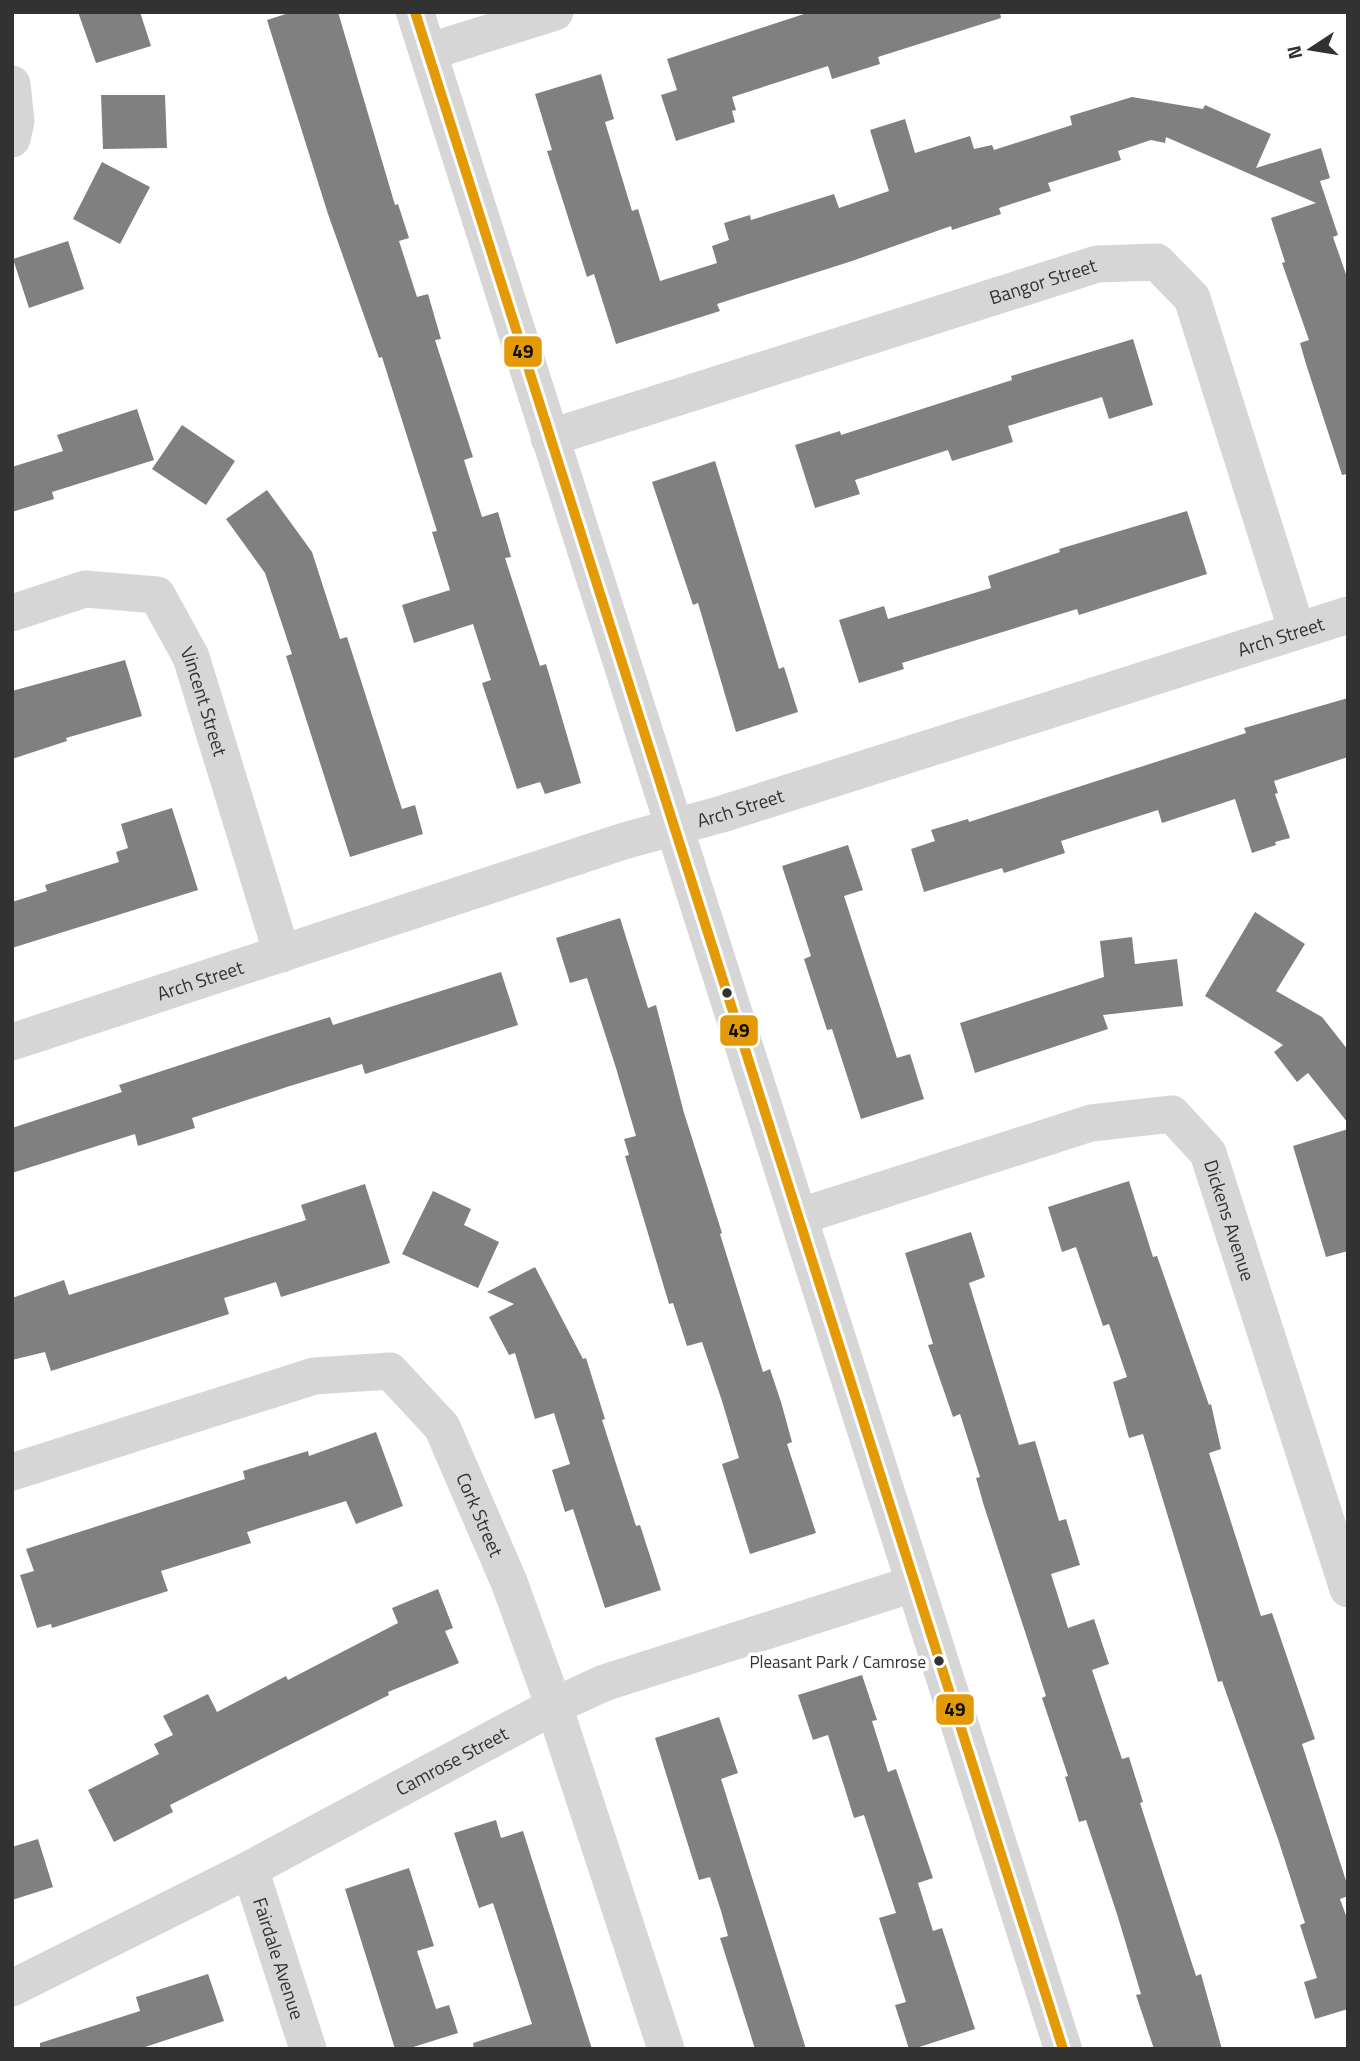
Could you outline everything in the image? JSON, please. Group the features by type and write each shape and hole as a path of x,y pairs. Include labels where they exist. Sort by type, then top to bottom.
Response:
{"street":[{"path":"415,12 1063,2049"},
{"path":"428,52 555,12"},
{"path":"12,84 16,121 12,139"},
{"name":"Bangor Street","path":"549,438 1097,264 1157,262 1192,298 1297,631"},
{"name":"Vincent Street","path":"12,612 85,589 157,595 191,657 282,954"},
{"name":"Arch Street","path":"12,1042 675,825 722,814 1348,615"},
{"name":"Dickens Avenue","path":"798,1217 1091,1123 1172,1114 1208,1153 1348,1589"},
{"name":"Cork Street","path":"12,1472 314,1376 390,1371 442,1427 509,1582 554,1706 666,2049"},
{"name":"Camrose Street","path":"12,1988 250,1870 554,1706 604,1683 913,1584"},
{"name":"Fairdale Avenue","path":"250,1870 308,2049"}],"building":[{"path":"78,12 140,12 151,46 96,63"},
{"path":"292,12 338,12 395,205 398,204 409,238 399,241 417,297 428,294 441,339 435,340 473,457 464,460 482,517 498,512 511,557 505,558 540,666 546,664 581,783 545,794 540,782 517,789 482,683 491,680 473,624 414,643 402,605 450,590 432,532 437,531 382,357 379,358 328,214 267,20"},
{"path":"810,12 1000,12 1001,18 878,57 880,64 832,79 828,66 732,97 736,110 732,111 735,122 676,141 661,95 677,90 667,59"},
{"path":"601,74 614,119 605,122 632,211 638,209 660,281 717,263 712,246 729,240 724,223 750,215 751,220 834,194 839,208 889,191 870,130 905,119 915,153 970,136 974,149 992,145 994,150 1072,125 1070,116 1132,97 1203,109 1205,105 1271,134 1256,168 1321,148 1330,178 1320,181 1338,235 1333,237 1348,280 1348,474 1342,475 1306,364 1300,343 1309,340 1282,263 1285,262 1271,218 1316,203 1166,137 1165,143 1151,140 1118,151 1121,160 1048,183 1051,191 999,208 1001,214 952,230 951,226 717,304 720,311 616,344 594,274 587,277 547,151 552,150 535,94"},
{"path":"101,95 165,95 167,148 103,149"},
{"path":"102,162 150,187 120,244 73,219"},
{"path":"68,241 84,289 29,308 13,259"},
{"path":"1133,339 1153,405 1109,419 1102,397 1008,426 1013,442 952,461 948,450 855,480 860,494 815,508 795,445 840,431 841,435 1012,380 1011,376"},
{"path":"137,409 154,460 52,492 54,499 12,512 12,467 63,451 57,435"},
{"path":"182,425 235,461 206,505 152,469"},
{"path":"715,461 779,669 784,667 798,712 736,732 698,603 693,605 652,482"},
{"path":"267,490 312,552 340,639 347,637 402,809 415,805 423,834 350,857 286,656 292,654 265,573 226,519"},
{"path":"1187,511 1207,574 1079,615 1077,609 902,663 904,669 859,683 839,620 884,606 888,619 991,588 988,576 1060,552 1059,549"},
{"path":"125,660 142,716 66,738 67,741 12,759 12,691"},
{"path":"1348,698 1348,757 1274,781 1278,793 1275,794 1290,838 1275,842 1276,845 1252,853 1235,799 1162,823 1158,810 1061,841 1065,853 1004,873 1002,868 924,892 911,849 935,841 931,830 968,819 969,822 1246,733 1244,728"},
{"path":"172,808 198,890 12,948 12,902 47,891 45,885 119,862 116,852 128,848 121,824"},
{"path":"848,845 863,890 844,896 897,1058 910,1054 924,1099 861,1119 832,1029 827,1030 804,959 811,956 782,866"},
{"path":"1255,912 1305,944 1276,991 1322,1017 1348,1050 1348,1123 1308,1073 1297,1082 1274,1052 1283,1045 1205,996"},
{"path":"620,918 648,1008 656,1005 684,1113 722,1233 720,1234 763,1372 770,1369 781,1402 792,1442 787,1444 816,1533 750,1554 722,1464 739,1458 722,1401 702,1342 687,1346 673,1303 669,1304 625,1156 629,1155 624,1139 636,1136 616,1068 587,978 570,983 556,938"},
{"path":"1132,937 1135,964 1177,959 1183,1006 1103,1015 1108,1029 975,1073 960,1023 1104,977 1100,941"},
{"path":"501,972 518,1025 365,1074 362,1064 290,1086 192,1118 195,1128 138,1146 135,1134 12,1173 12,1128 122,1092 119,1085 269,1036 330,1017 333,1025"},
{"path":"1348,1129 1348,1251 1326,1257 1293,1146"},
{"path":"1129,1181 1153,1257 1157,1256 1209,1405 1211,1404 1221,1449 1209,1453 1261,1616 1272,1613 1315,1739 1302,1744 1348,1887 1348,1896 1340,1899 1348,1921 1348,2009 1315,2019 1304,1982 1317,1978 1300,1925 1305,1923 1222,1681 1218,1682 1143,1434 1129,1438 1113,1382 1127,1377 1109,1324 1103,1326 1076,1247 1062,1252 1048,1207"},
{"path":"365,1184 390,1263 281,1297 276,1282 224,1298 229,1314 51,1371 45,1352 12,1360 12,1298 64,1280 69,1295 306,1220 301,1205"},
{"path":"433,1191 471,1209 464,1225 499,1242 478,1288 402,1254"},
{"path":"971,1232 985,1277 969,1283 1019,1445 1035,1441 1059,1521 1066,1519 1080,1565 1051,1574 1068,1628 1094,1619 1109,1664 1092,1670 1122,1759 1129,1757 1143,1802 1140,1803 1196,1976 1201,1974 1222,2049 1154,2049 1136,1995 1141,1994 1117,1914 1086,1820 1079,1822 1065,1777 1068,1776 1042,1698 1046,1696 984,1506 976,1478 980,1477 960,1414 953,1417 928,1345 933,1344 905,1253"},
{"path":"535,1267 583,1359 586,1358 605,1419 602,1420 636,1526 640,1525 661,1590 605,1608 573,1509 565,1512 552,1470 570,1464 554,1413 535,1419 515,1353 509,1355 489,1317 514,1304 487,1292"},
{"path":"376,1432 403,1506 356,1524 346,1501 247,1532 251,1543 161,1571 168,1591 52,1628 51,1624 37,1628 20,1575 34,1571 26,1549 245,1479 243,1471 308,1451 309,1456"},
{"path":"438,1589 453,1628 445,1631 459,1663 388,1692 389,1695 170,1805 173,1812 114,1842 88,1790 159,1754 154,1744 173,1735 163,1716 208,1694 217,1712 286,1676 288,1680 398,1623 392,1608"},
{"path":"862,1675 877,1720 872,1721 888,1772 896,1769 933,1878 918,1883 933,1931 942,1928 975,2029 913,2049 909,2049 895,2005 906,2002 879,1918 896,1913 864,1815 854,1818 828,1735 813,1740 798,1695"},
{"path":"719,1717 738,1773 721,1779 806,2049 755,2049 720,1938 728,1936 721,1911 710,1877 699,1880 655,1738"},
{"path":"496,1820 501,1838 523,1831 592,2049 474,2049 473,2043 532,2024 493,1903 479,1908 454,1833"},
{"path":"38,1839 53,1887 12,1900 12,1847"},
{"path":"409,1868 434,1946 417,1951 436,2009 449,2005 458,2033 407,2049 395,2049 345,1889"},
{"path":"208,1974 224,2021 139,2049 40,2049 40,2043 140,2011 136,1997"}],"transit line":[{"name":"49","path":"415,12 1063,2049"}],"place":[{"name":"Pleasant Park / Camrose","path":"939,1661"}]}
